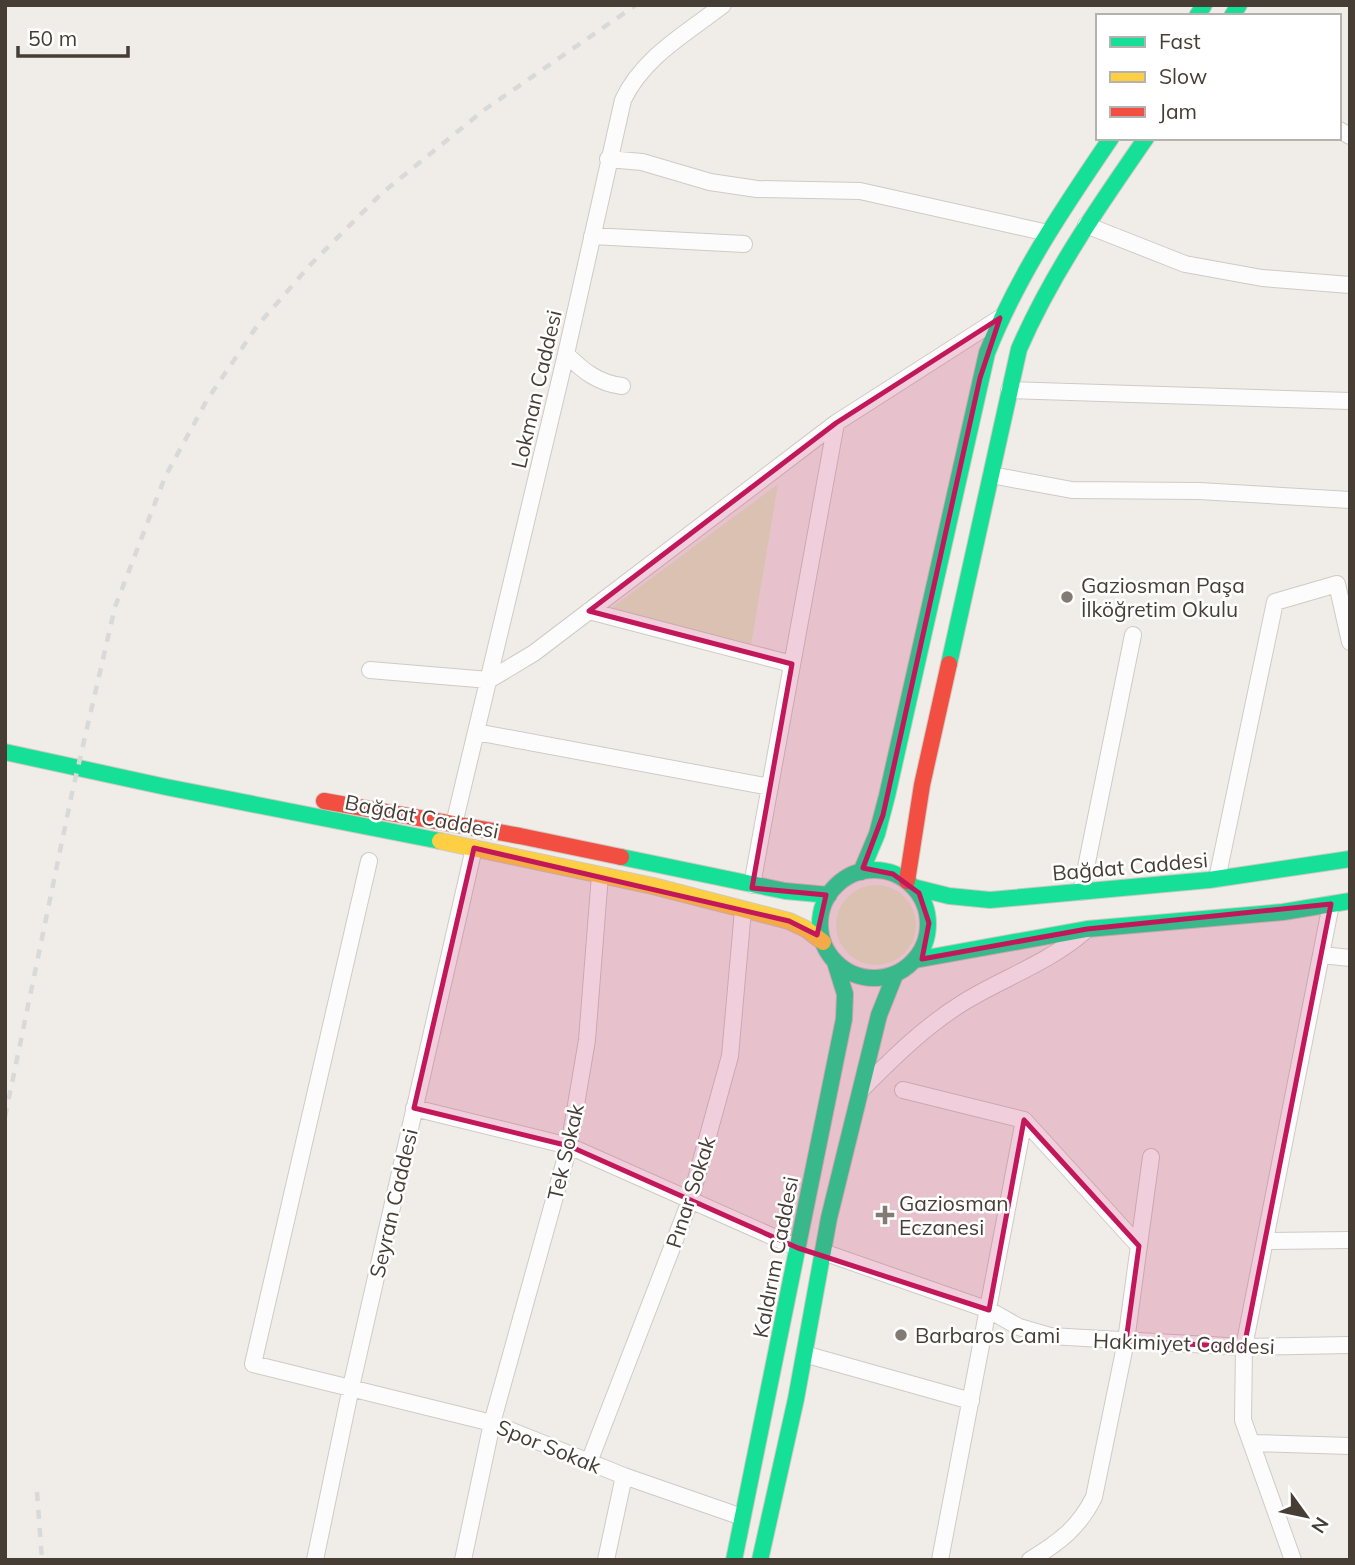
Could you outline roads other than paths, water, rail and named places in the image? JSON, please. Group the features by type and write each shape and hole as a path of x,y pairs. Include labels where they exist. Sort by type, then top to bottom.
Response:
{"main road":[{"path":"861,872 883,815 980,378 1000,318 1022,273 1110,140"},
{"path":"910,884 922,785 1019,349 1034,314 1067,254 1145,140"},
{"path":"19,738 139,767 276,792"},
{"name":"Bağdat Caddesi","path":"5,752 600,875 798,925 823,942"},
{"name":"Bağdat Caddesi","path":"303,797 454,824 752,885 829,895"},
{"name":"Bağdat Caddesi","path":"910,884 948,896 990,900 1217,879 1350,859"},
{"path":"886,871 910,884 926,907 929,923 924,947 915,960 895,975 880,978 863,978 848,972 835,962 823,942 821,918 829,895 846,878 861,872 886,871"},
{"path":"915,960 1087,929 1283,912 1350,901"},
{"name":"Kaldırım Caddesi","path":"734,1560 844,1019 845,994 835,962"},
{"path":"761,1560 829,1218 879,1015 895,975"}],"street":[{"name":"Lokman Caddesi","path":"454,824 566,354 621,106 634,78 647,62 723,5"},
{"path":"608,159 642,163 710,182 757,189 860,191 1048,233"},
{"path":"1086,225 1185,264 1262,278 1350,285"},
{"path":"592,236 744,244"},
{"path":"370,670 489,680 534,653 836,423 1000,318"},
{"path":"566,354 597,380 622,386"},
{"path":"1009,390 1350,401"},
{"path":"752,885 836,423"},
{"path":"991,475 1072,490 1199,491 1350,500"},
{"path":"1217,879 1275,602 1337,584 1350,642"},
{"path":"589,611 792,664"},
{"path":"1081,892 1133,635"},
{"path":"476,732 770,787"},
{"name":"Seyran Caddesi","path":"315,1560 351,1387 474,848"},
{"name":"Spor Sokak","path":"369,861 253,1364 492,1423 624,1476 742,1517"},
{"name":"Tek Sokak","path":"463,1560 492,1423 569,1146 587,1040 600,875"},
{"path":"1293,1560 1243,1420 1244,1347 1332,904"},
{"name":"Pınar Sokak","path":"590,1462 690,1201 730,1056 743,910"},
{"path":"862,1089 895,1056 946,1013 1067,946 1087,929"},
{"path":"1322,955 1350,958"},
{"path":"903,1090 1024,1120 1139,1246"},
{"path":"414,1108 569,1146 798,1248"},
{"path":"940,1560 1024,1120"},
{"path":"1030,1560 1069,1534 1084,1516 1094,1497 1126,1341 1151,1157"},
{"path":"1265,1241 1350,1240"},
{"name":"Hakimiyet Caddesi","path":"823,1252 989,1310 1019,1327 1050,1336 1244,1347 1350,1345"},
{"path":"804,1354 971,1401"},
{"path":"1252,1443 1350,1446"},
{"path":"606,1560 624,1476"}],"railway":[{"path":"5,1117 72,793 115,607 165,477 207,400 257,326 312,263 381,194 484,110 636,5"},
{"path":"37,1492 42,1560"}],"place":[{"name":"Gaziosman Paşa İlköğretim Okulu","path":"1067,597"},
{"name":"Gaziosman Eczanesi","path":"885,1215"},
{"name":"Barbaros Cami","path":"901,1335"}]}
